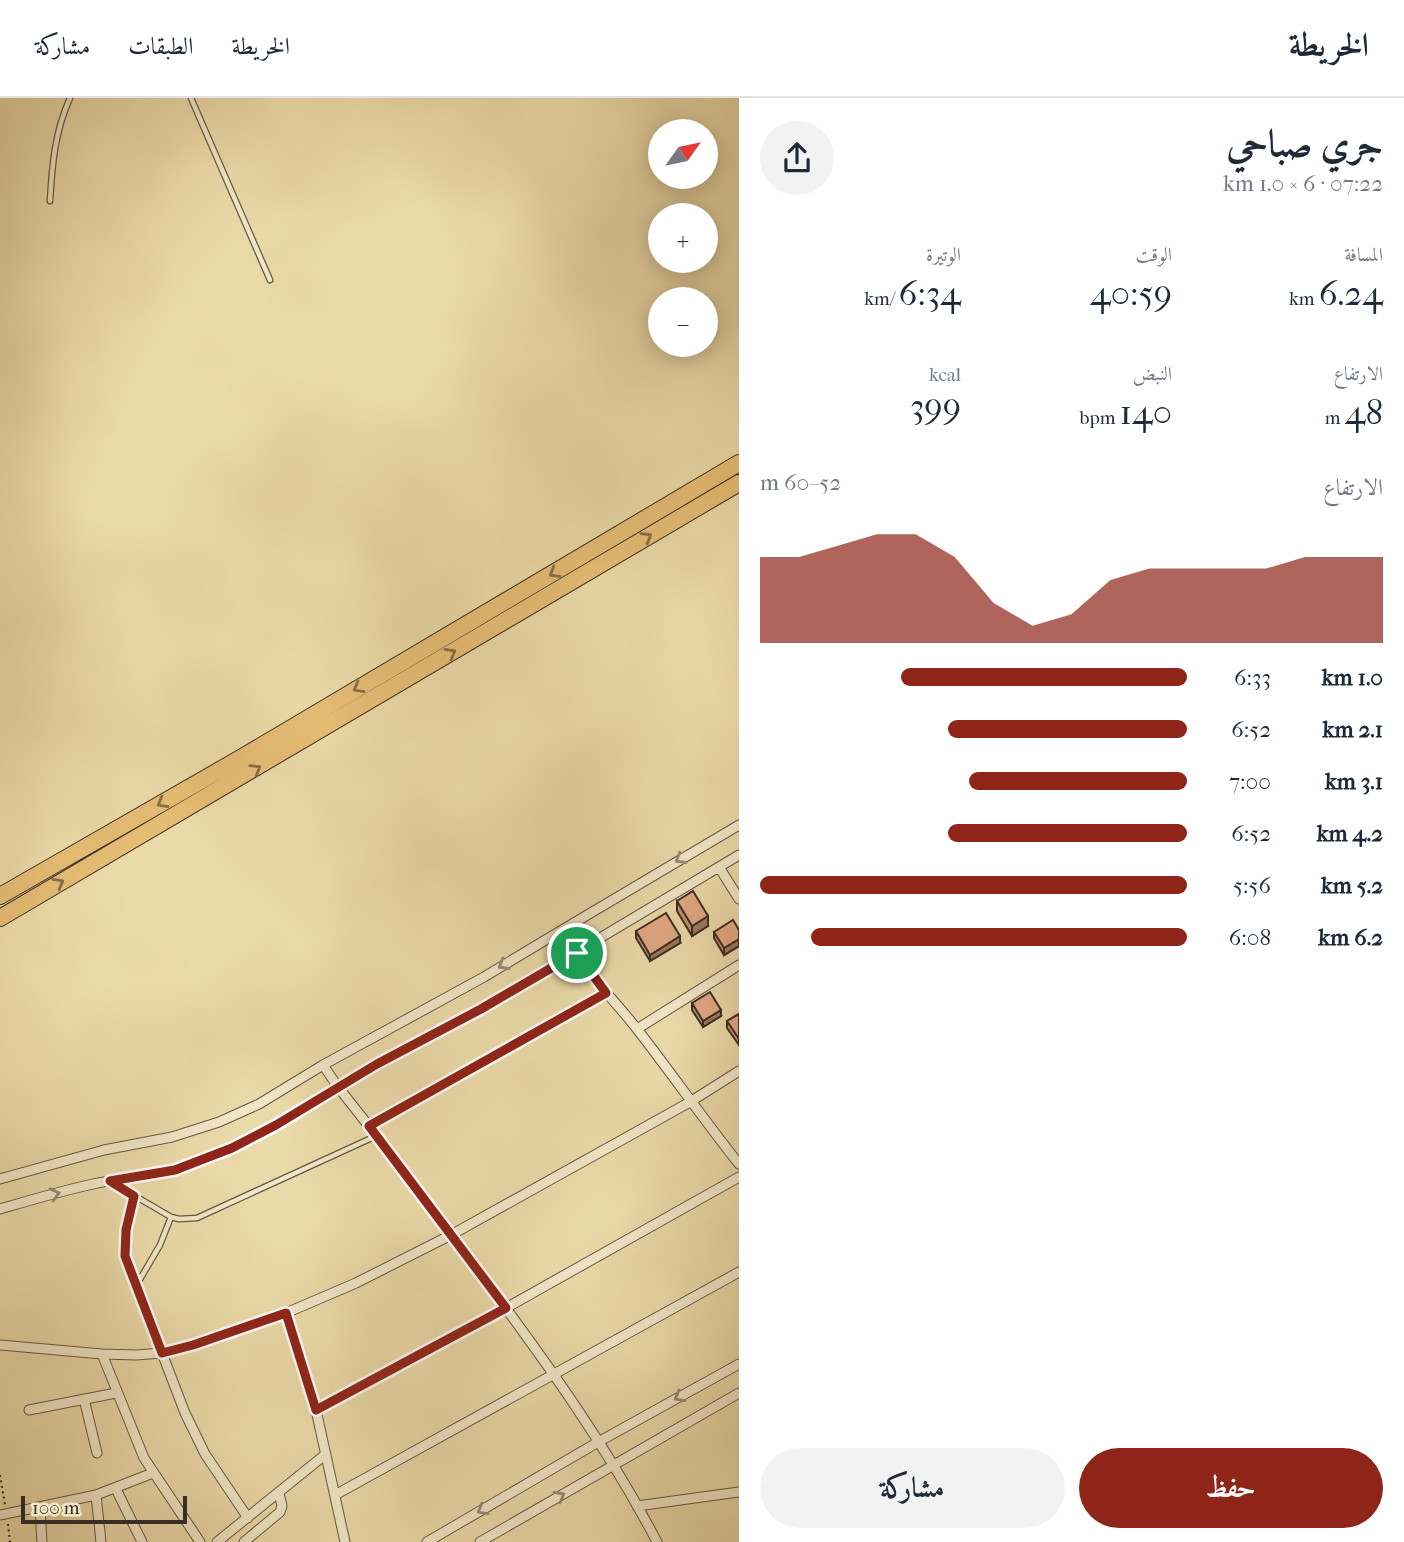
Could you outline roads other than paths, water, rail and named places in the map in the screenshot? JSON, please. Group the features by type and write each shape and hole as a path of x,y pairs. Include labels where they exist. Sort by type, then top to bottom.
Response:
{"highway":[{"path":"0,896 239,759 739,463"},
{"path":"0,918 739,483"}],"street":[{"path":"0,1179 104,1150 210,1125 259,1104 323,1065 484,977 739,825"},
{"path":"0,1209 110,1181 175,1170 232,1148 481,1009 739,855"},
{"path":"719,867 739,899"},
{"path":"562,930 606,993 637,1029 739,1164"},
{"path":"637,1029 739,965"},
{"path":"369,1126 606,993"},
{"path":"323,1065 555,1376 600,1441 637,1506 653,1541"},
{"path":"0,1345 102,1354 162,1353 286,1313 356,1283 451,1235 690,1102 739,1071"},
{"path":"316,1410 506,1308 739,1177"},
{"path":"335,1495 555,1376 739,1272"},
{"path":"286,1313 316,1410 345,1542"},
{"path":"162,1353 185,1413 205,1454 248,1518"},
{"path":"102,1354 139,1448 200,1542"},
{"path":"427,1542 739,1364"},
{"path":"29,1410 116,1393"},
{"path":"480,1542 739,1393"},
{"path":"84,1399 97,1453"},
{"path":"217,1542 326,1454"},
{"path":"0,1515 96,1495 153,1473"},
{"path":"116,1489 142,1542"},
{"path":"637,1506 739,1492"},
{"path":"244,1542 278,1515 282,1506 279,1493"},
{"path":"96,1495 101,1542"},
{"path":"40,1507 42,1542"}],"lane":[{"path":"50,201 52,161 62,117 70,98"},
{"path":"191,98 271,280"},
{"path":"110,1181 171,1217 187,1219 207,1214 377,1136"},
{"path":"134,1196 126,1230 125,1256 162,1353"},
{"path":"136,1287 155,1256 171,1217"}]}
